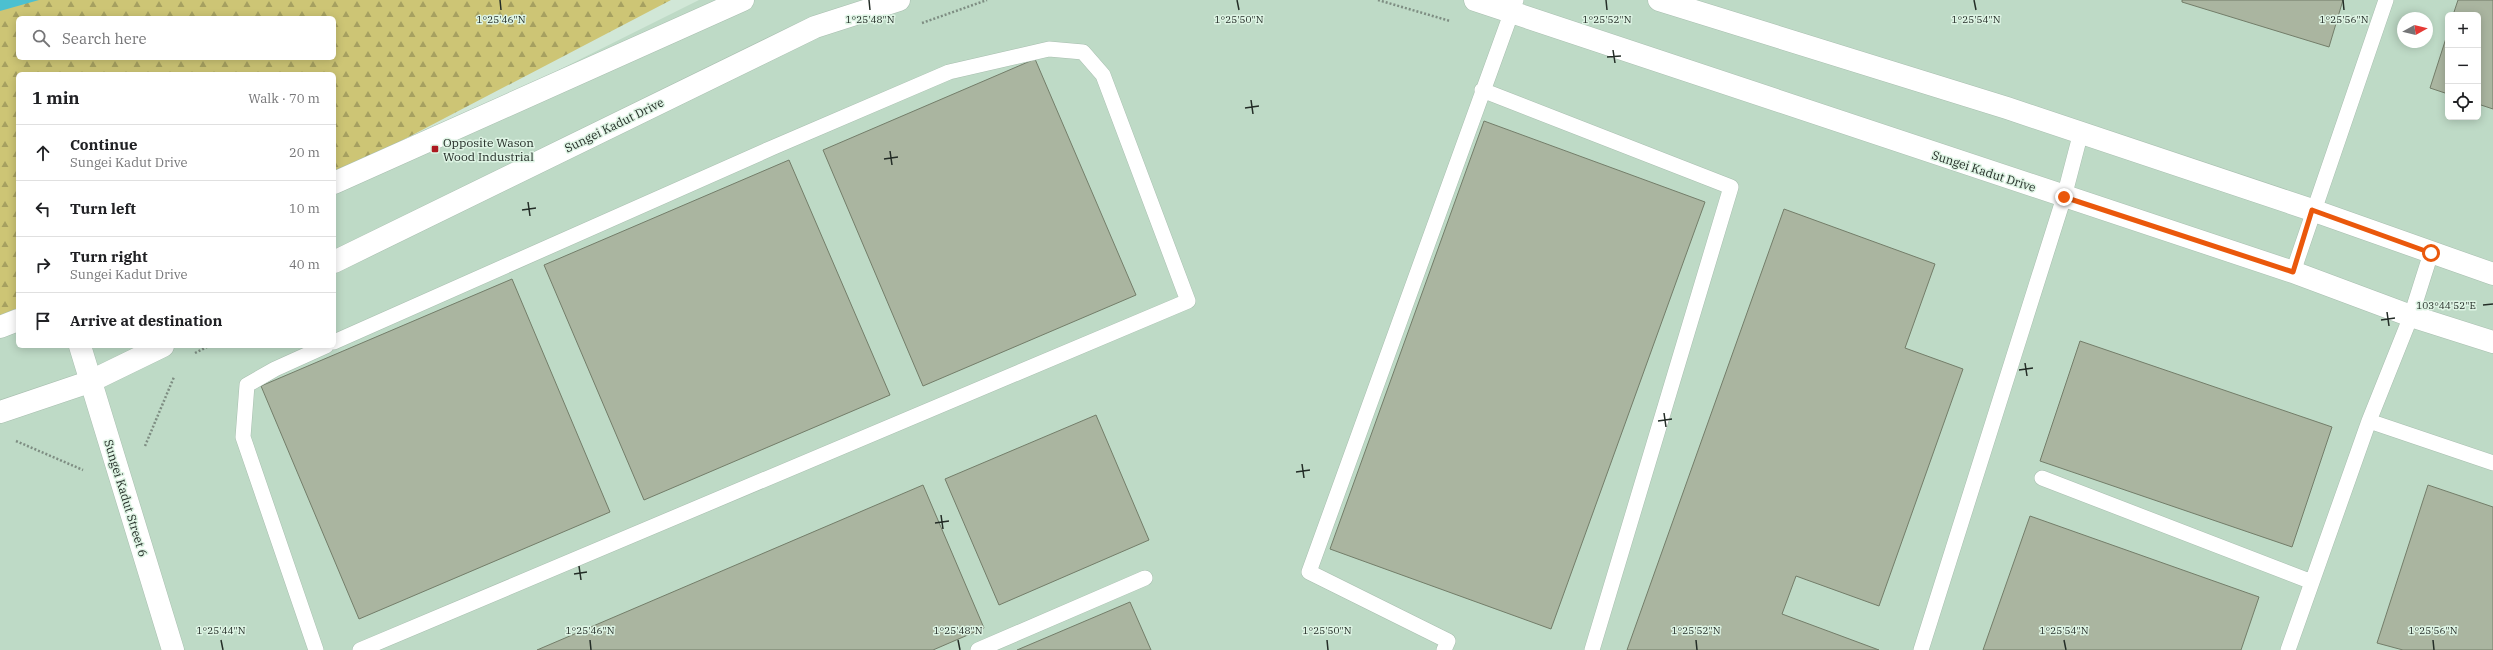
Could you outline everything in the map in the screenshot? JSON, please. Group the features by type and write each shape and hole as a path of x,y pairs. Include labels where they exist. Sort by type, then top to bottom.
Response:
{"main road":[{"path":"336,182 743,0"},
{"name":"Sungei Kadut Drive","path":"336,261 815,27 899,0"},
{"name":"Sungei Kadut Drive","path":"1475,0 1514,7 2064,197 2293,272 2411,316 2493,342"},
{"path":"1659,0 2081,132 2312,210 2493,274"},
{"path":"0,327 16,321"},
{"name":"Sungei Kadut Street 6","path":"80,348 89,382 125,489 173,650"},
{"path":"0,412 89,382 159,348"}],"lane":[{"path":"2293,272 2312,210 2386,0"},
{"path":"1444,650 1448,641 1308,572 1482,90 1514,7"},
{"path":"336,341 766,150 949,72 1049,49 1083,52 1103,75 1188,301 360,650"},
{"path":"1482,90 1731,187 1592,650"},
{"path":"1921,650 2064,197 2081,132"},
{"path":"2288,650 2369,421 2411,316 2431,253"},
{"path":"316,650 243,437 247,385 275,369 322,348"},
{"path":"2369,421 2493,463"},
{"path":"2042,478 2312,582"},
{"path":"978,650 1145,578"}],"path":[{"path":"1378,0 1451,21"},
{"path":"12,439 125,489 175,374"}],"shaded area":[{"path":"699,0 2493,0 2493,650 0,650 0,332 16,328 16,348 336,348 336,181"}],"green space":[{"path":"34,0 671,0 336,175 336,72 16,72 16,328 0,332 0,10"}],"water":[{"path":"0,0 39,0 0,11"}],"building":[{"path":"2182,0 2343,0 2329,47 2182,2"},
{"path":"2458,0 2493,0 2493,109 2481,105 2481,12 2454,12"},
{"path":"2445,41 2445,93 2430,88"},
{"path":"1035,59 1136,295 923,386 823,150"},
{"path":"1484,121 1705,202 1551,629 1330,549"},
{"path":"789,160 890,395 644,500 544,265"},
{"path":"1784,209 1935,264 1905,348 1963,369 1879,606 1796,576 1782,614 1879,650 1627,650"},
{"path":"512,279 610,512 359,619 261,386"},
{"path":"2080,341 2332,427 2292,547 2040,461"},
{"path":"1096,415 1149,540 999,605 945,479"},
{"path":"923,485 984,628 933,650 537,650"},
{"path":"2428,485 2493,507 2493,650 2403,650 2377,643"},
{"path":"2030,516 2259,597 2241,650 1983,650"},
{"path":"1130,602 1151,650 1017,650"}],"place":[{"name":"Opposite Wason Wood Industrial","path":"435,149"}],"route":[{"path":"2064,197 2293,272 2312,210 2431,253"}]}
